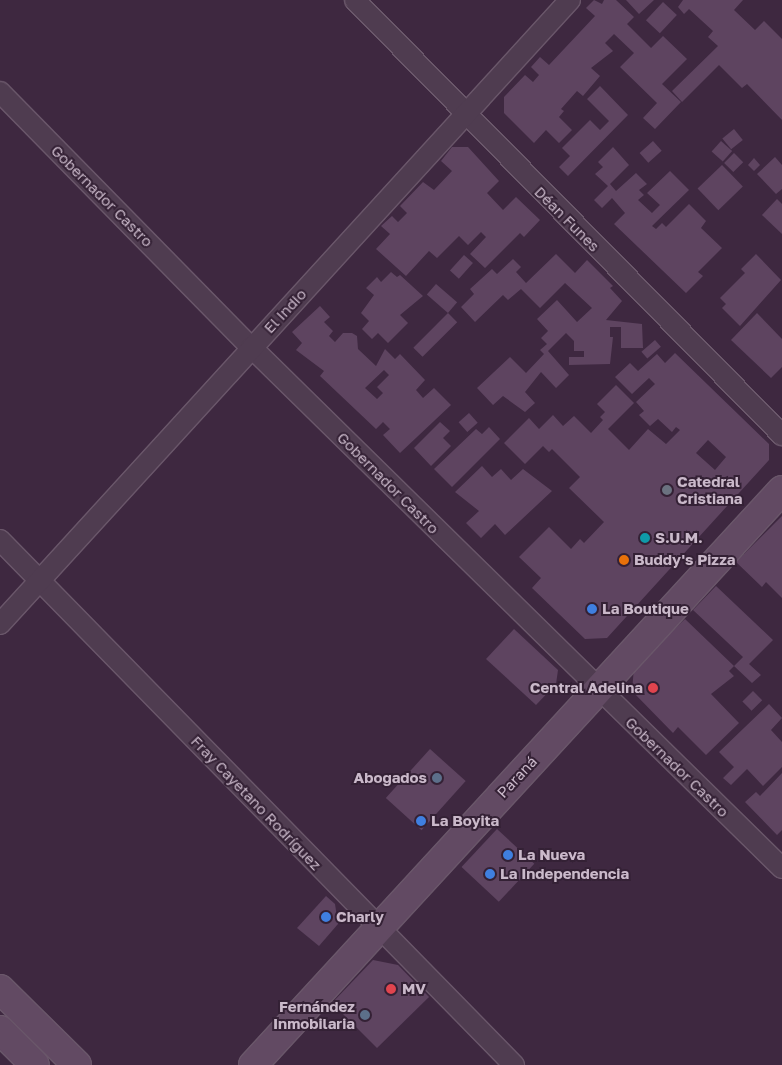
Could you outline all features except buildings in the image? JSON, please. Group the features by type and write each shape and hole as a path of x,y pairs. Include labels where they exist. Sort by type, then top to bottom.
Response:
{"street":[{"name":"Déan Funes","path":"355,0 465,115 782,435"},
{"name":"El Indio","path":"0,624 570,0"},
{"name":"Gobernador Castro","path":"0,92 251,348 598,690 782,868"},
{"name":"Paraná","path":"252,1065 782,490"},
{"name":"Fray Cayetano Rodríguez","path":"0,540 377,928 514,1065"},
{"path":"0,989 77,1065"},
{"path":"0,1030 35,1065"}],"place":[{"name":"Catedral Cristiana","path":"667,490"},
{"name":"S.U.M.","path":"645,538"},
{"name":"Buddy's Pizza","path":"624,560"},
{"name":"La Boutique","path":"592,609"},
{"name":"Central Adelina","path":"653,688"},
{"name":"Abogados","path":"437,778"},
{"name":"La Boyita","path":"421,821"},
{"name":"La Nueva","path":"508,855"},
{"name":"La Independencia","path":"490,874"},
{"name":"Charly","path":"326,917"},
{"name":"MV","path":"391,989"},
{"name":"Fernández Inmobilaria","path":"365,1015"}]}
